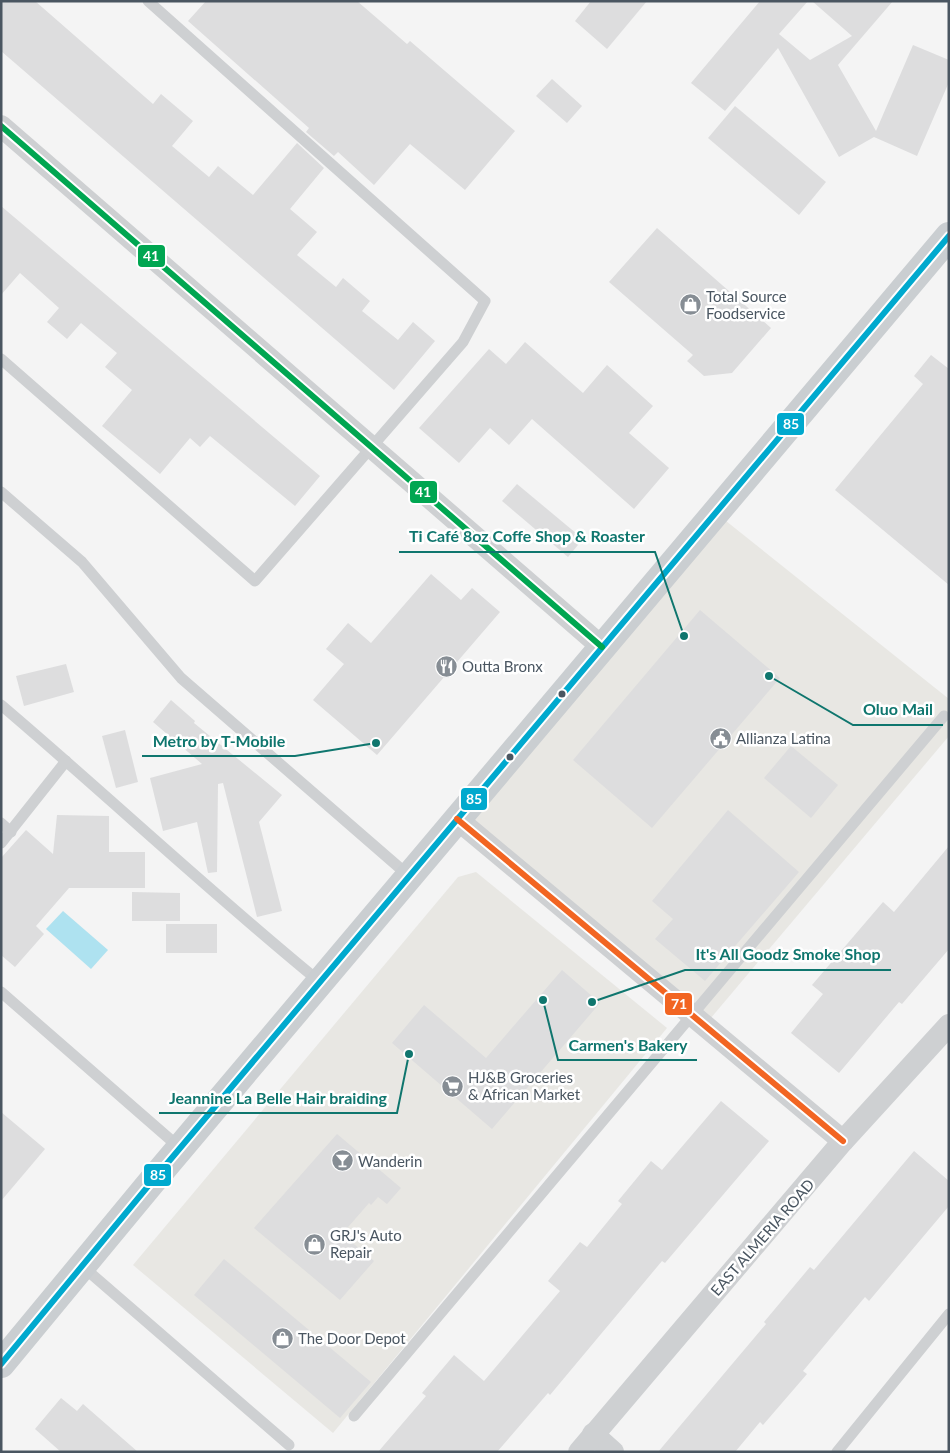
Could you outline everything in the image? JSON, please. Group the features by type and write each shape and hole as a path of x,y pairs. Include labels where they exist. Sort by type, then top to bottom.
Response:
{"main road":[{"path":"1,1364 81,1265 949,236"}],"street":[{"path":"1,126 602,647"},
{"path":"458,819 843,1141"},
{"name":"EAST ALMERIA ROAD","path":"578,1452 843,1141 949,1025"},
{"path":"593,1434 613,1452"}],"lane":[{"path":"1,359 255,581 463,342 486,301 148,1"},
{"path":"1,492 82,562 181,678 409,876"},
{"path":"1,705 227,904 320,982"},
{"path":"354,1416 944,716"},
{"path":"1,843 66,761"},
{"path":"1,823 11,832"},
{"path":"1,992 180,1148"},
{"path":"81,1265 289,1445"},
{"path":"837,1452 949,1314"}],"shaded area":[{"path":"716,513 949,699 949,736 705,1025 457,819"},
{"path":"476,872 667,1028 333,1433 133,1265 458,877"}],"water":[{"path":"63,911 108,950 91,969 46,929"}],"building":[{"path":"1,1 35,1 153,104 161,94 193,121 172,146 209,177 218,166 253,195 297,143 324,168 290,209 317,232 297,255 336,287 343,278 370,301 362,311 398,340 413,322 435,341 394,390 1,51"},
{"path":"206,1 357,1 407,44 410,41 515,131 465,190 410,144 374,185 338,152 334,156 306,132 309,128 188,21"},
{"path":"591,1 647,1 607,49 575,21"},
{"path":"760,1 808,1 779,34 810,60 852,36 812,1 893,1 838,65 876,131 913,45 949,60 949,82 917,156 874,137 839,157 778,48 725,111 691,83"},
{"path":"552,79 582,106 567,123 536,96"},
{"path":"735,106 826,182 799,215 708,138"},
{"path":"1,206 320,476 295,506 210,436 200,447 190,438 160,474 102,426 132,390 105,367 117,353 81,323 67,339 47,322 59,308 20,273 1,295"},
{"name":"Total Source Foodservice","path":"657,228 771,328 732,373 704,376 687,361 693,355 609,282"},
{"path":"525,342 583,393 607,365 653,406 629,433 669,468 634,509 532,419 509,445 490,428 459,463 419,428 489,349 506,364"},
{"path":"931,355 949,369 949,585 835,490 923,384 914,376"},
{"path":"517,484 583,539 568,557 502,501"},
{"path":"431,574 461,600 472,588 500,612 377,755 313,700 344,664 326,649 348,623 371,643"},
{"path":"700,610 780,678 652,828 573,760"},
{"path":"66,664 74,692 24,706 16,676"},
{"path":"171,700 195,721 194,723 282,795 259,822 282,911 257,917 223,783 218,784 217,872 208,873 197,822 163,831 150,778 202,764 153,722"},
{"path":"125,730 138,782 116,788 102,736"},
{"path":"791,746 838,785 811,818 764,778"},
{"path":"728,810 799,872 705,981 655,939 673,919 652,901"},
{"path":"57,815 109,816 109,852 145,852 145,888 69,888 36,926 44,934 15,967 1,955 1,858 26,830 53,854"},
{"path":"949,846 949,949 902,1004 899,1002 839,1073 791,1033 823,994 812,985 883,902 894,912"},
{"path":"132,892 180,893 180,921 132,921"},
{"path":"166,924 217,924 217,953 166,953"},
{"path":"562,970 600,1003 492,1129 392,1043 424,1005 486,1058"},
{"path":"721,1101 769,1141 665,1263 662,1261 550,1395 548,1393 497,1452 378,1452 426,1396 422,1393 454,1355 484,1381 560,1291 548,1281 580,1242 587,1247 622,1204 618,1201 651,1161 662,1170"},
{"path":"1,1112 45,1149 1,1201"},
{"path":"337,1134 401,1188 387,1204 378,1197 371,1205 369,1203 342,1234 374,1261 340,1300 254,1228"},
{"path":"914,1151 949,1181 949,1206 869,1301 865,1297 803,1371 807,1374 763,1425 760,1422 735,1452 658,1452 766,1324 764,1322 810,1267 814,1270"},
{"name":"The Door Depot","path":"224,1259 371,1382 340,1418 194,1295"},
{"path":"61,1398 77,1411 83,1404 138,1452 61,1452 35,1429"}],"transit line":[{"name":"41","path":"1,126 602,647"},
{"name":"85","path":"1,1364 154,1179 949,236"},
{"name":"71","path":"457,819 843,1141"}],"place":[{"name":"Total Source Foodservice","path":"690,305"},
{"name":"Ti Café 8oz Coffe Shop & Roaster","path":"684,636"},
{"name":"Outta Bronx","path":"446,666"},
{"name":"Oluo Mail","path":"769,676"},
{"name":"Allianza Latina","path":"720,738"},
{"name":"Metro by T-Mobile","path":"376,743"},
{"name":"Carmen's Bakery","path":"543,1000"},
{"name":"It's All Goodz Smoke Shop","path":"592,1002"},
{"name":"Jeannine La Belle Hair braiding","path":"409,1054"},
{"name":"HJ&B Groceries & African Market","path":"452,1086"},
{"name":"Wanderin","path":"342,1161"},
{"name":"GRJ's Auto Repair","path":"314,1244"},
{"name":"The Door Depot","path":"282,1338"}]}
